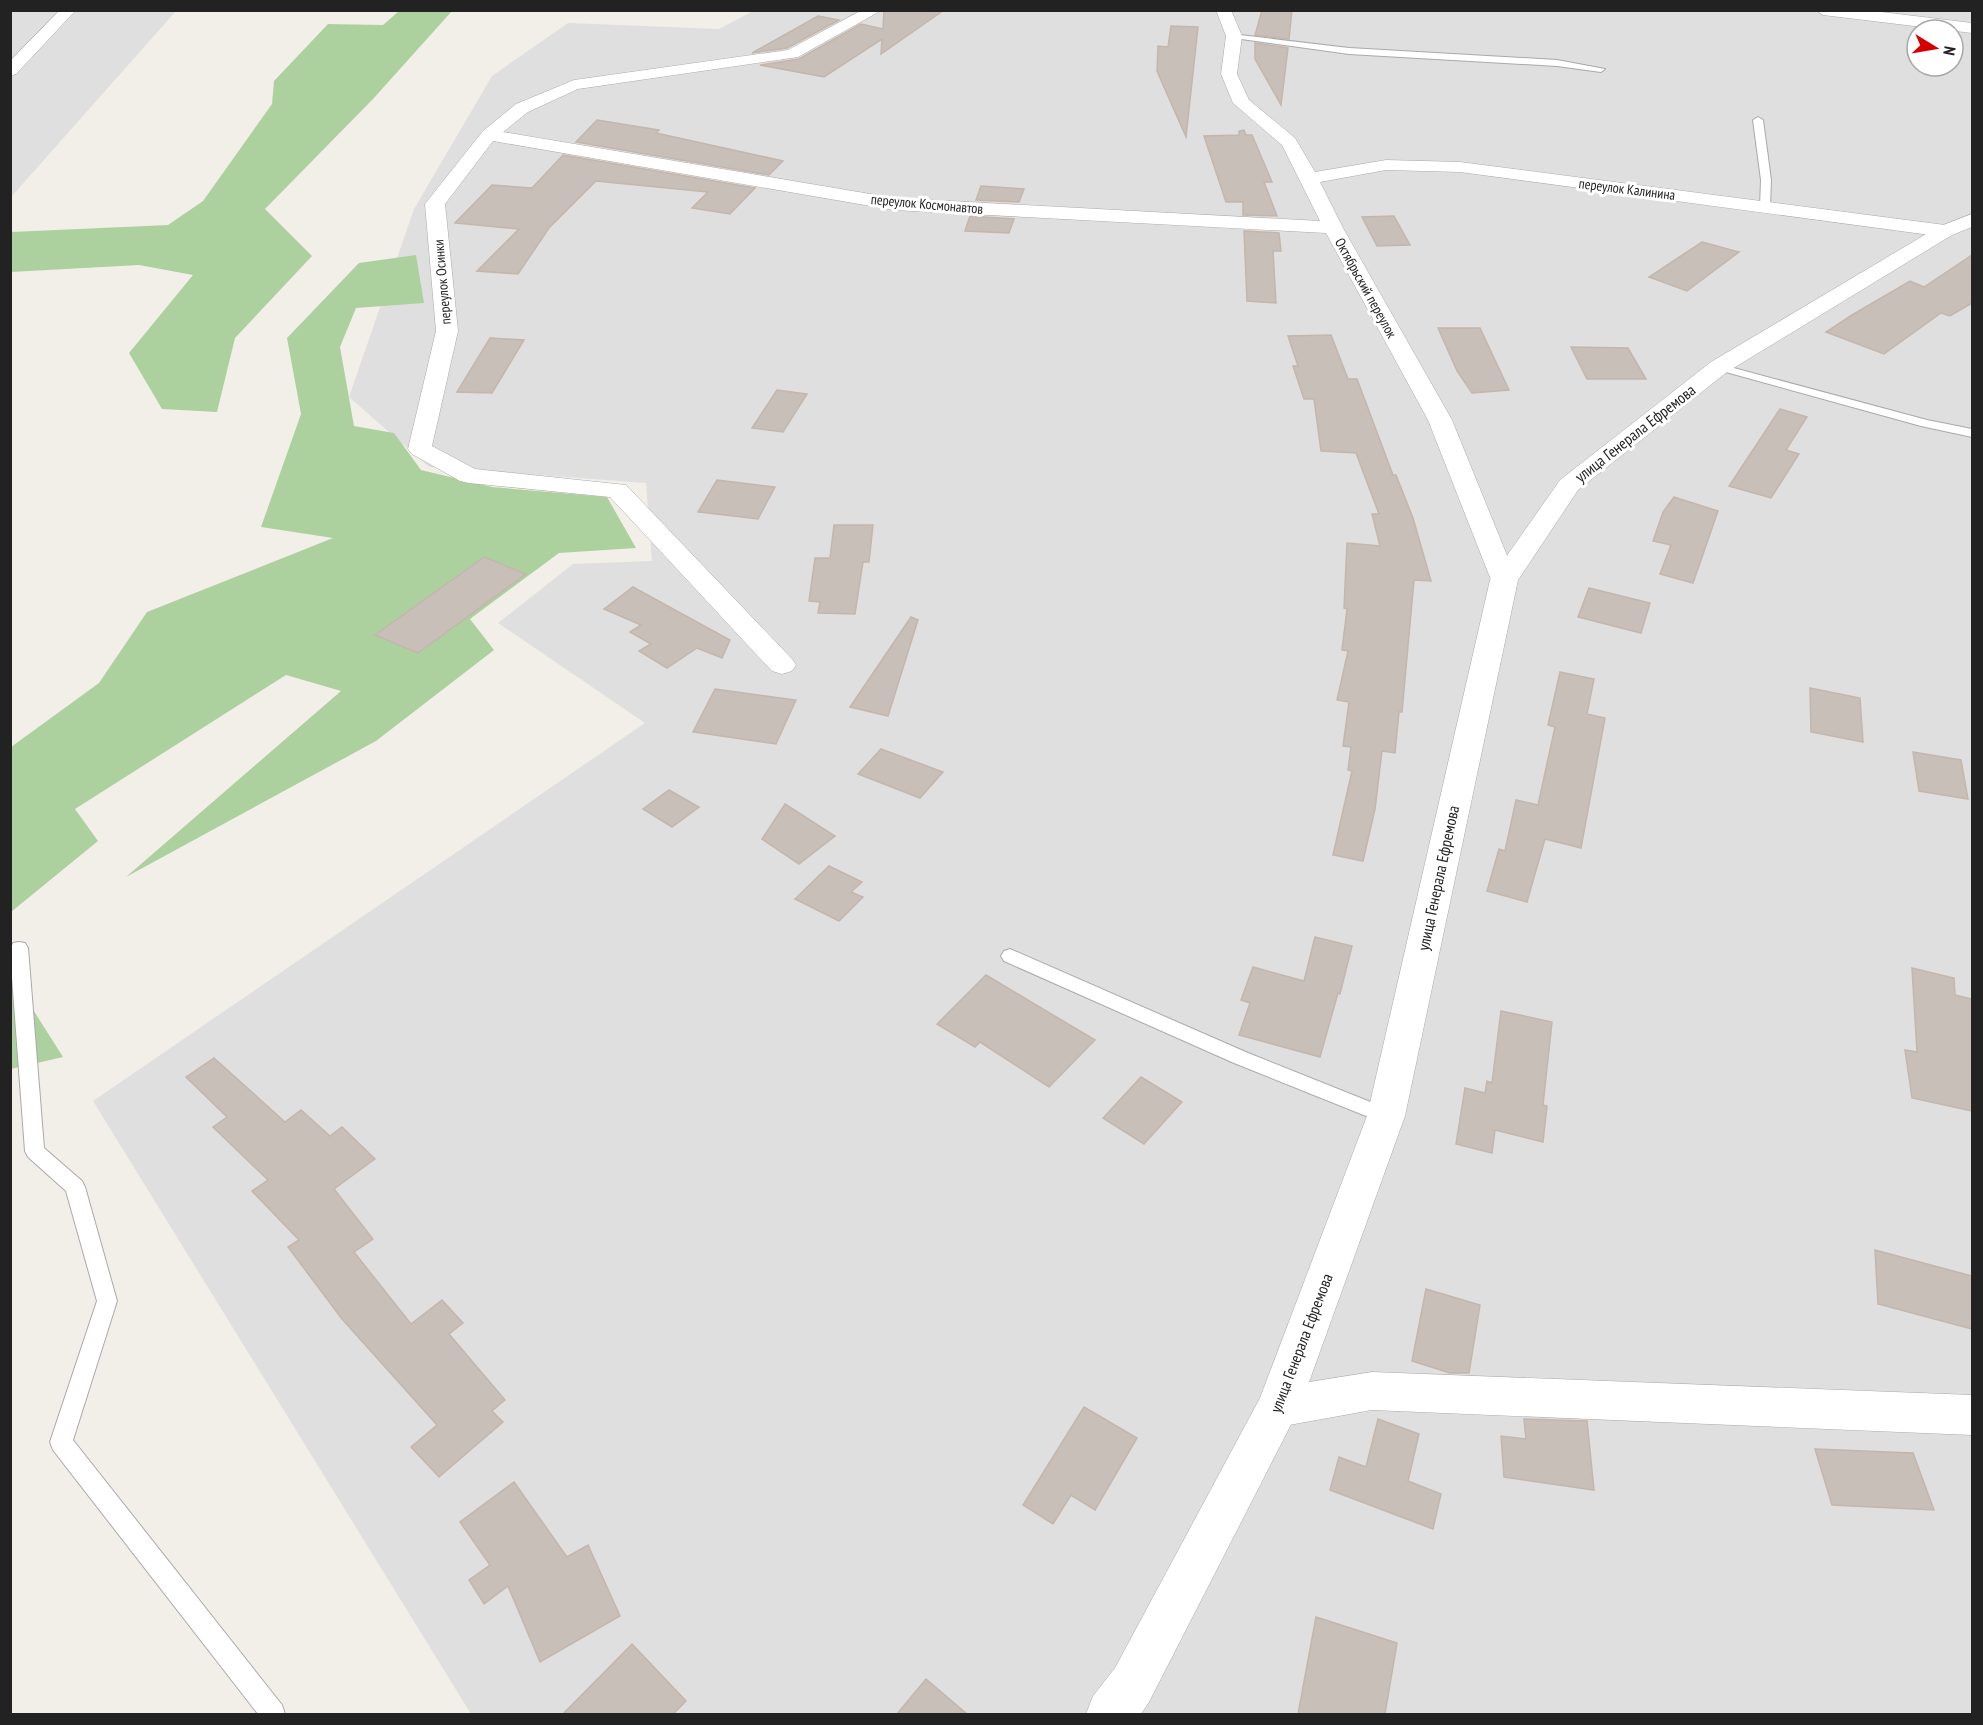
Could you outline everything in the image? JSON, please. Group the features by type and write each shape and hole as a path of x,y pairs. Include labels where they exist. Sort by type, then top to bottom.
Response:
{"street":[{"path":"10,71 69,10"},
{"name":"переулок Осинки","path":"782,665 617,490 469,476 420,448 447,331 435,204 489,135 522,108 574,85 792,54 875,10"},
{"path":"1223,10 1234,36"},
{"path":"1823,10 1972,28"},
{"name":"Октябрьский переулок","path":"1234,36 1229,74 1242,103 1289,142 1309,178 1333,228 1440,420 1504,580"},
{"name":"переулок Космонавтов","path":"489,135 894,204 1333,228"},
{"name":"переулок Калинина","path":"1309,178 1386,165 1460,167 1765,207 1959,226"},
{"name":"улица Генерала Ефремова","path":"1111,1714 1132,1685 1278,1407 1386,1116 1504,580 1569,485 1719,367 1959,226"},
{"path":"1278,1407 1372,1391 1972,1415"}],"lane":[{"path":"1234,36 1349,51 1557,63 1601,69"},
{"path":"1758,120 1766,180 1765,207"},
{"path":"1719,367 1924,423 1972,433"},
{"path":"19,948 35,1151 75,1187 107,1301 61,1442 273,1714"},
{"path":"1010,956 1240,1058 1386,1116"}],"shaded area":[{"path":"755,10 1972,11 1972,1714 471,1714 93,1101 645,723 498,623 573,564 652,561 646,483 429,467 349,397 414,209 492,76 568,23 719,29"},
{"path":"11,11 176,11 11,197"}],"green space":[{"path":"399,11 452,11 373,99 265,209 312,256 235,338 217,412 162,409 129,353 193,275 139,265 11,272 11,232 168,225 203,201 272,104 274,81 328,24 383,25"},
{"path":"416,255 424,303 356,308 340,347 354,426 394,433 421,470 492,487 607,497 636,548 559,553 470,619 494,650 376,741 126,877 341,691 286,675 75,809 98,841 11,912 11,747 99,683 147,612 333,538 261,527 301,414 287,338 359,263"},
{"path":"11,975 63,1057 11,1069"}],"building":[{"path":"884,10 944,10 881,54 882,39 824,77 760,65 799,59 861,24 883,29"},
{"path":"1262,10 1292,10 1289,39 1255,35"},
{"path":"818,16 839,20 787,48 752,53"},
{"path":"1171,26 1198,27 1186,137 1157,71 1158,46 1168,47"},
{"path":"1255,43 1288,48 1281,105 1255,59"},
{"path":"597,120 659,130 656,133 783,161 769,175 576,142"},
{"path":"1244,130 1246,135 1252,135 1272,182 1264,182 1277,216 1243,215 1243,202 1226,202 1204,136 1239,135 1239,131"},
{"path":"563,155 755,188 730,214 692,208 708,192 596,181 549,228 518,274 477,271 519,229 455,223 492,185 532,188"},
{"path":"981,186 1024,189 1019,202 976,200"},
{"path":"970,216 1014,219 1009,233 965,231"},
{"path":"1394,216 1410,245 1377,246 1362,217"},
{"path":"1244,231 1279,233 1281,251 1273,251 1276,303 1247,301"},
{"path":"1702,242 1739,252 1687,291 1649,277"},
{"path":"1972,255 1972,303 1950,316 1941,313 1884,354 1826,332 1910,281 1924,287"},
{"path":"1438,328 1480,328 1509,390 1472,393 1457,371"},
{"path":"1331,335 1348,379 1357,379 1393,475 1396,475 1413,518 1431,581 1414,580 1402,712 1399,712 1395,753 1382,751 1375,809 1363,861 1333,855 1352,771 1348,770 1351,747 1343,746 1349,702 1337,700 1348,651 1342,650 1347,609 1344,608 1347,543 1380,546 1372,514 1379,514 1356,453 1321,451 1314,399 1304,399 1293,366 1298,366 1288,336"},
{"path":"490,338 524,340 492,393 457,392"},
{"path":"1571,347 1628,348 1646,379 1587,379"},
{"path":"777,390 807,394 783,432 752,428"},
{"path":"1780,409 1807,417 1786,450 1799,454 1771,498 1729,486"},
{"path":"717,480 775,487 758,519 698,512"},
{"path":"1674,497 1718,511 1693,583 1660,574 1671,545 1653,541 1663,512"},
{"path":"834,525 873,525 869,562 863,562 855,614 818,613 820,602 809,601 815,558 830,558"},
{"path":"484,557 526,574 418,653 375,635"},
{"path":"633,587 730,640 722,658 697,648 667,668 639,651 651,644 630,632 641,625 604,609"},
{"path":"1589,588 1650,603 1641,633 1578,617"},
{"path":"911,617 918,620 888,716 850,707"},
{"path":"1560,672 1594,679 1587,714 1605,718 1581,848 1545,839 1527,902 1487,891 1499,849 1505,851 1516,800 1538,805 1555,727 1548,725"},
{"path":"1810,688 1860,698 1863,742 1811,732"},
{"path":"715,689 796,700 776,744 693,732"},
{"path":"881,749 943,772 920,798 858,774"},
{"path":"1913,752 1961,760 1968,799 1919,791"},
{"path":"669,790 699,807 672,827 643,809"},
{"path":"785,804 835,836 799,864 762,839"},
{"path":"829,866 862,882 851,892 863,897 839,921 795,899"},
{"path":"1315,937 1352,946 1320,1057 1239,1035 1250,1003 1241,1000 1253,967 1304,981"},
{"path":"1912,968 1954,978 1955,995 1972,999 1972,1111 1912,1098 1905,1050 1917,1052"},
{"path":"986,975 1095,1040 1049,1087 980,1042 975,1047 937,1024"},
{"path":"1501,1011 1552,1022 1543,1105 1547,1106 1543,1142 1495,1130 1492,1153 1456,1144 1465,1088 1485,1093 1487,1081 1492,1083"},
{"path":"214,1058 285,1122 301,1110 330,1136 342,1127 375,1159 334,1189 373,1239 354,1252 411,1324 442,1300 463,1323 449,1334 505,1400 492,1411 503,1422 439,1477 411,1447 437,1425 342,1319 288,1247 299,1240 252,1191 268,1180 213,1127 227,1117 186,1077"},
{"path":"1141,1077 1182,1102 1144,1144 1103,1118"},
{"path":"1875,1250 1972,1276 1972,1329 1878,1304"},
{"path":"1426,1289 1480,1305 1469,1373 1450,1373 1412,1361"},
{"path":"1084,1407 1137,1438 1095,1510 1071,1495 1053,1524 1023,1505"},
{"path":"1378,1419 1419,1434 1408,1481 1441,1494 1433,1529 1330,1490 1339,1457 1366,1467"},
{"path":"1524,1419 1587,1421 1594,1490 1504,1477 1501,1436 1526,1439"},
{"path":"1815,1449 1913,1453 1934,1510 1832,1505"},
{"path":"514,1482 567,1557 588,1545 620,1616 540,1662 508,1586 484,1604 469,1580 490,1565 460,1522"},
{"path":"1316,1617 1397,1643 1385,1714 1298,1714"},
{"path":"632,1644 686,1701 673,1714 563,1714"},
{"path":"926,1679 967,1714 897,1714"}]}
